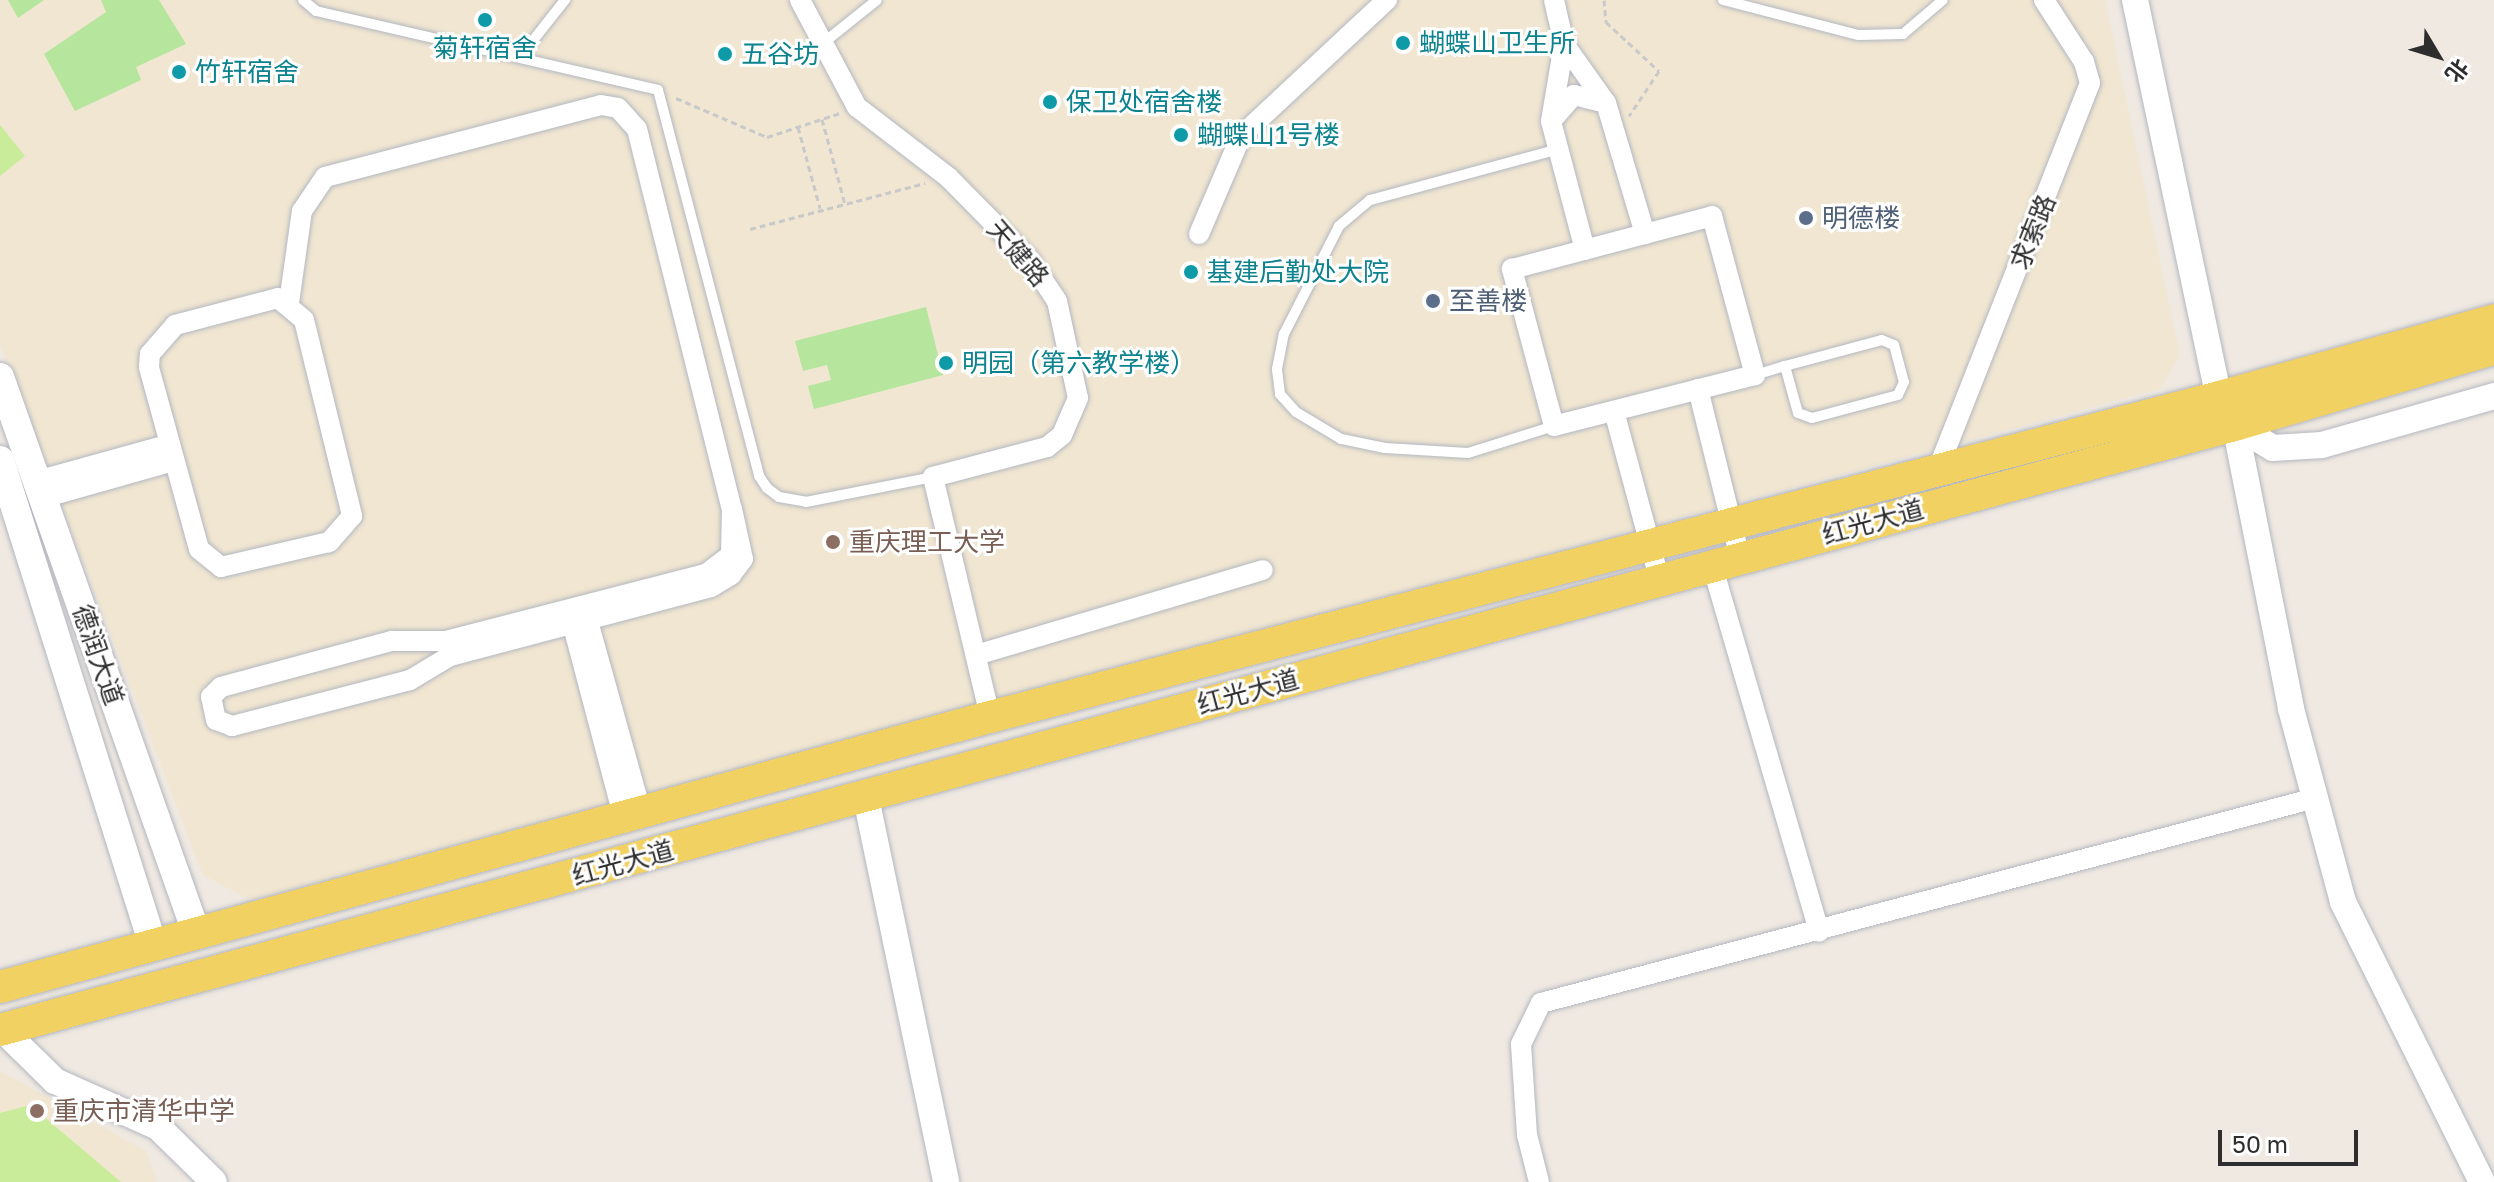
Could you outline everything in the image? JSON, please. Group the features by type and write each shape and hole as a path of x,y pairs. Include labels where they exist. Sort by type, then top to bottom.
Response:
{"main road":[{"name":"红光大道","path":"1,1030 866,798 1726,561 2227,411 2494,320"},
{"name":"红光大道","path":"0,987 990,717 1730,522 1938,469 2227,411 2494,349"},
{"name":"德润大道","path":"0,377 196,932"},
{"name":"德润大道","path":"0,460 153,945"}],"street":[{"path":"1199,234 1241,136 1387,0"},
{"path":"1554,0 1564,44 1551,121 1585,250"},
{"name":"求索路","path":"1938,469 2090,83 2084,62 2044,0"},
{"path":"2135,0 2291,709 2343,902 2482,1182"},
{"name":"天健路","path":"806,3 820,46 857,107 948,177 1046,281 1057,301 1078,398 1074,418 1047,447 933,477"},
{"path":"1564,44 1606,103 1645,234"},
{"path":"1551,121 1574,95 1606,103"},
{"path":"289,303 302,211 325,177 601,105 618,108 637,129 744,551 731,575 711,587 446,641 392,641 221,687 210,702 216,720 232,726 410,680 450,656 578,615"},
{"path":"1712,216 1755,375 1554,426 1512,269 1645,234 1712,216"},
{"path":"267,299 289,303 304,320 352,503 346,527 329,542 221,567 199,549 172,453 149,367 150,354 164,333 267,299"},
{"path":"1698,389 1730,522 1726,561 1819,932"},
{"path":"2227,411 2273,448 2322,445 2494,396"},
{"path":"1614,411 1659,578"},
{"path":"40,490 172,453"},
{"path":"933,477 990,717"},
{"path":"976,655 1263,570"},
{"path":"578,615 632,814"},
{"path":"866,798 946,1182"},
{"path":"1539,1182 1527,1135 1521,1044 1541,1003 1819,932 2315,798"},
{"path":"1,1030 55,1081 158,1127 214,1182"}],"lane":[{"path":"303,0 316,11 658,90 759,476 767,488 779,497 806,502 933,477"},
{"path":"520,57 565,0"},
{"path":"820,46 877,0"},
{"path":"1723,0 1858,35 1903,34 1943,0"},
{"path":"1554,426 1468,453 1385,448 1341,439 1296,412 1280,394 1277,369 1284,334 1339,226 1370,200 1559,149"},
{"path":"1755,375 1785,366 1882,340 1894,345 1904,382 1898,395 1812,418 1798,413 1785,366"}],"path":[{"path":"1604,0 1606,22 1659,71 1637,103"},
{"path":"658,90 767,137 857,107"},
{"path":"822,119 845,204"},
{"path":"798,127 821,210"},
{"path":"750,229 948,177"}],"shaded area":[{"name":"重庆理工大学","path":"0,0 2105,0 2180,356 2160,389 251,900 203,875 0,344"},
{"name":"重庆市清华中学","path":"0,1071 146,1151 157,1182 0,1182"}],"green space":[{"path":"8,0 44,0 18,18"},
{"path":"101,0 159,0 186,44 136,67 141,80 75,111 44,54 106,12"},
{"path":"0,125 25,156 0,176"},
{"path":"926,307 943,375 814,409 808,386 831,380 827,365 803,371 795,341"},
{"path":"30,1105 121,1182 0,1182 0,1113"}],"place":[{"name":"菊轩宿舍","path":"485,20"},
{"name":"蝴蝶山卫生所","path":"1403,43"},
{"name":"五谷坊","path":"725,54"},
{"name":"竹轩宿舍","path":"179,72"},
{"name":"保卫处宿舍楼","path":"1050,102"},
{"name":"蝴蝶山1号楼","path":"1181,135"},
{"name":"明德楼","path":"1806,218"},
{"name":"基建后勤处大院","path":"1191,272"},
{"name":"至善楼","path":"1433,301"},
{"name":"明园（第六教学楼）","path":"946,363"},
{"name":"重庆理工大学","path":"833,542"},
{"name":"重庆市清华中学","path":"37,1111"}]}
